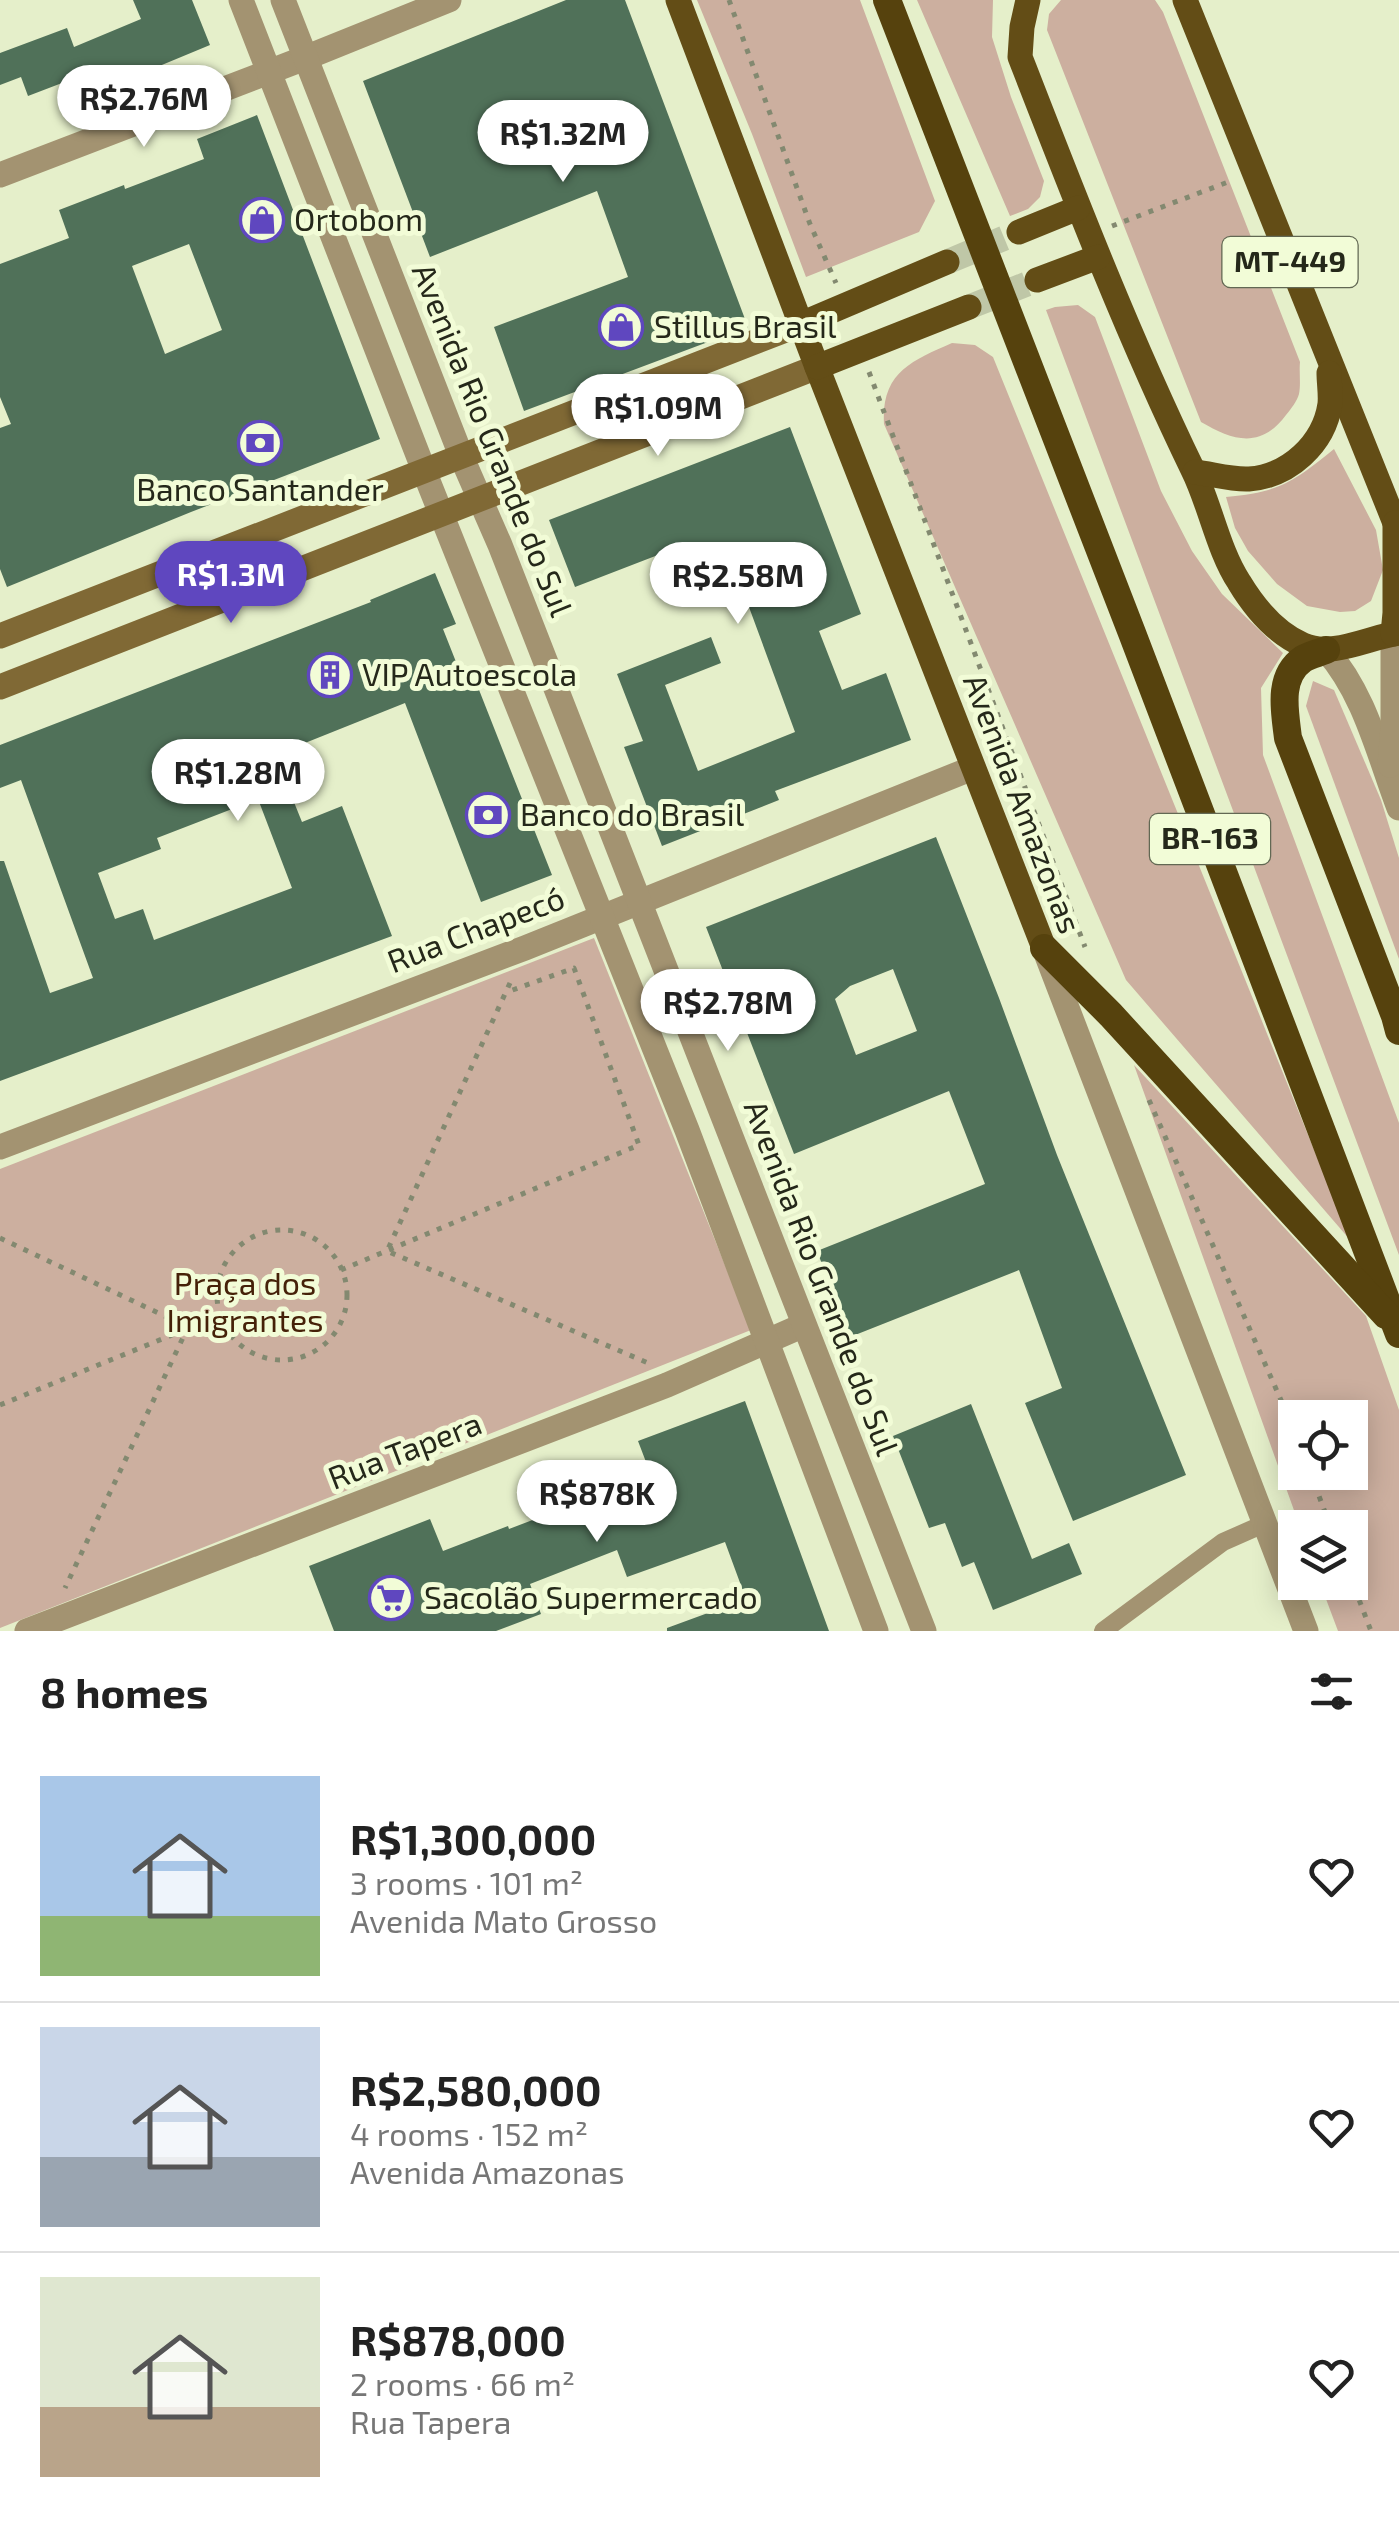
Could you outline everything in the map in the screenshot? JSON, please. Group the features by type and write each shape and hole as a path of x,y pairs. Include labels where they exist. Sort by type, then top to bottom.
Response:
{"highway":[{"name":"BR-163","path":"887,0 1397,1328"},
{"path":"1326,650 1303,659 1290,672 1284,703 1288,738 1399,1032"},
{"path":"1044,948 1397,1328"}],"main road":[{"name":"Avenida Amazonas","path":"678,0 1044,948"},
{"path":"1028,0 1020,57 1098,257 1194,472 1237,580 1266,619 1306,647 1326,650 1396,633 1397,526"},
{"name":"MT-449","path":"1185,0 1397,526"},
{"path":"1019,232 1078,208"},
{"path":"1037,280 1098,257"},
{"path":"0,636 462,458 947,262"},
{"path":"0,687 969,307"},
{"path":"1194,472 1250,479 1294,464 1321,432 1330,404 1329,359"}],"street":[{"path":"241,0 768,1341 876,1631"},
{"name":"Avenida Rio Grande do Sul","path":"283,0 924,1631"},
{"path":"0,176 449,0"},
{"path":"1388,780 1396,633"},
{"path":"1326,650 1341,666 1355,691 1399,808"},
{"name":"Rua Chapecó","path":"0,1147 640,903 973,768"},
{"name":"Avenida Amazonas","path":"1044,948 1306,1631"},
{"name":"Rua Tapera","path":"38,1626 686,1376 804,1325"}],"lane":[{"path":"1103,1631 1223,1542 1266,1523"}],"path":[{"path":"729,0 810,224 845,304"},
{"path":"861,350 1086,950"},
{"path":"387,1252 524,948"},
{"path":"342,1270 638,1145 574,968 506,992"},
{"path":"1143,1087 1281,1400"},
{"path":"282,1230 304,1234 323,1244 346,1280 347,1302 342,1322 330,1340 294,1360 273,1360 253,1354 236,1342 220,1315 218,1282 227,1261 241,1244 260,1234 282,1230"},
{"path":"0,1238 188,1327"},
{"path":"387,1252 602,1345 686,1376"},
{"path":"0,1406 220,1315"},
{"path":"38,1626 188,1327"},
{"path":"1359,1600 1371,1631"}],"green space":[{"path":"697,0 860,0 935,201 919,232 806,277"},
{"path":"917,0 993,0 992,37 1044,181 1040,197 1028,209 1010,216"},
{"path":"1061,0 1155,0 1163,12 1300,362 1297,399 1266,433 1235,437 1201,422 1047,30 1049,14"},
{"path":"1078,305 1095,317 1161,491 1192,551 1222,594 1283,653 1261,688 1263,755 1399,1123 1399,1255 1046,310"},
{"path":"952,343 975,345 993,357 1351,1241 1126,980 884,424 888,392 901,371"},
{"path":"1334,449 1376,530 1383,570 1371,601 1355,611 1307,606 1277,584 1248,551 1235,528 1226,497 1285,484"},
{"path":"1313,681 1334,690 1381,800 1399,858 1399,959 1306,706"},
{"name":"Praça dos Imigrantes","path":"594,938 751,1330 0,1628 0,1169"},
{"path":"1134,1065 1366,1316 1399,1410 1399,1631 1338,1631 1326,1600 1368,1600 1368,1510 1294,1510 1287,1490 1368,1490 1368,1400 1278,1400 1278,1466"}],"building":[{"path":"133,0 192,0 210,45 104,89 96,70 28,96 21,77 0,85 0,53 67,28 74,47 141,19"},
{"path":"566,0 625,0 748,327 524,411 494,327 628,277 597,191 430,257 363,81"},
{"path":"257,115 380,439 7,587 0,569 0,428 11,424 0,397 0,264 69,238 59,210 204,159 197,139","holes":["189,244 222,330 165,354 132,266"]},
{"path":"790,427 861,614 819,631 842,690 886,673 911,740 775,791 779,800 662,846 624,747 643,741 617,674 711,637 721,663 665,685 698,771 795,732 746,599 732,605 718,568 701,575 689,543 575,587 549,520"},
{"path":"435,573 456,624 443,629 460,672 470,667 552,875 481,902 405,703 275,755 302,822 342,806 392,936 0,1081 0,861 4,861 50,993 93,978 21,780 0,788 0,745","holes":["258,799 292,888 154,940 143,909 115,919 98,873 161,849 157,838"]},
{"path":"936,837 1057,1155 1186,1475 1073,1521 1025,1403 1062,1388 1019,1270 850,1337 817,1251 985,1184 949,1091 794,1154 706,927","holes":["893,969 917,1031 856,1055 835,999 850,986"]},
{"path":"745,1401 829,1631 667,1631 746,1599 725,1542 627,1577 617,1550 530,1584 541,1614 496,1631 334,1631 309,1566 430,1519 443,1551 508,1526 509,1529 598,1495 593,1482 646,1462 638,1441"},
{"path":"971,1404 1032,1559 1069,1543 1082,1574 993,1610 974,1562 962,1567 945,1523 929,1528 893,1436"}],"tunnel":[{"path":"947,262 1019,232"},
{"path":"969,307 1037,280"}],"place":[{"name":"Ortobom","path":"262,220"},
{"name":"Stillus Brasil","path":"621,327"},
{"name":"Banco Santander","path":"260,443"},
{"name":"VIP Autoescola","path":"330,675"},
{"name":"Banco do Brasil","path":"488,815"},
{"name":"Sacolão Supermercado","path":"391,1598"}]}
